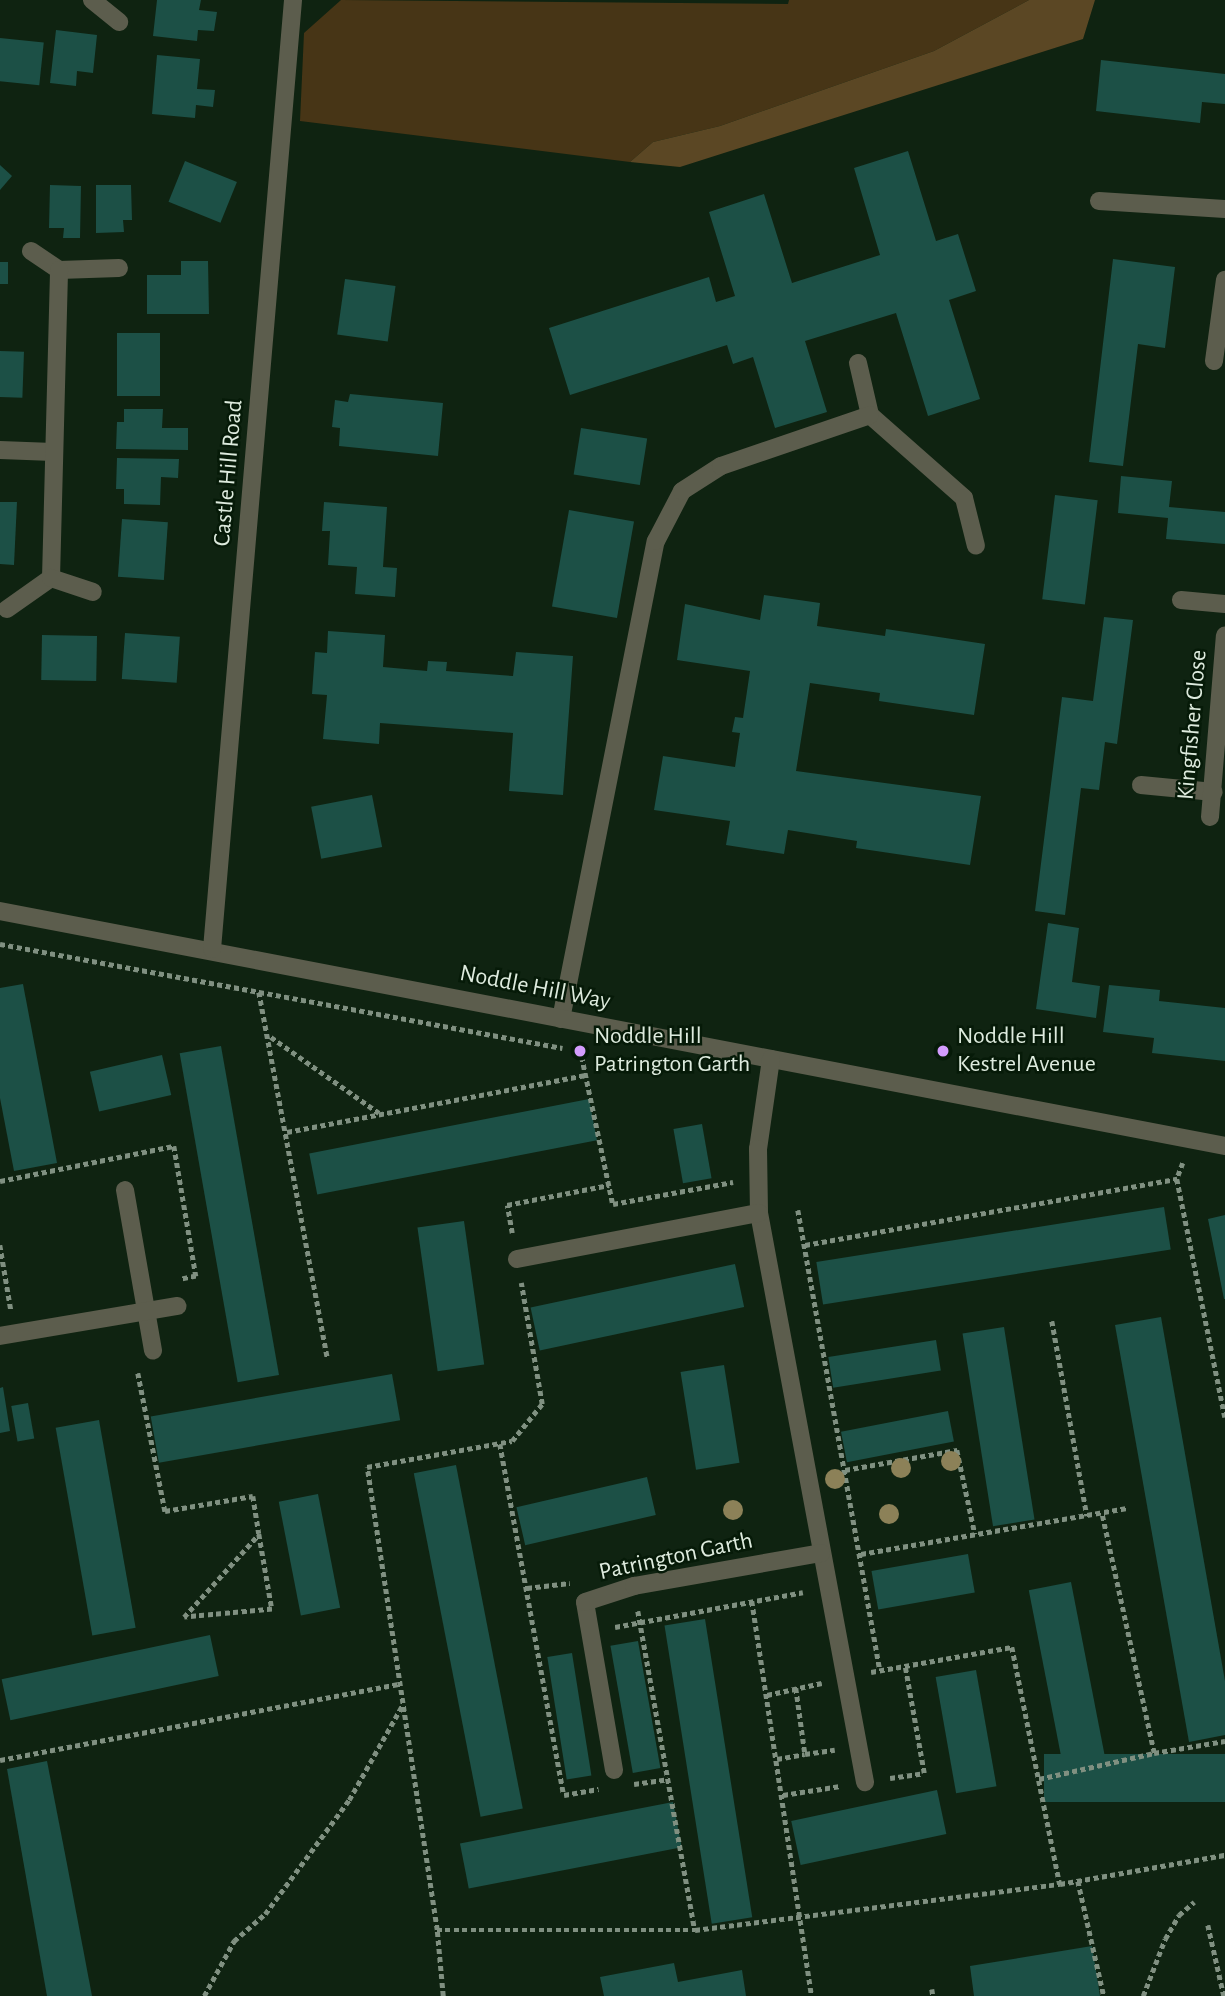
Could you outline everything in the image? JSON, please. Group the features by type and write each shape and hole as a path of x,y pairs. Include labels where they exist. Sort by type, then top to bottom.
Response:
{"street":[{"path":"92,0 119,22"},
{"name":"Castle Hill Road","path":"212,949 293,0"},
{"path":"1099,201 1225,209"},
{"path":"31,251 59,270 118,268"},
{"path":"51,578 52,452 59,270"},
{"path":"1214,360 1223,315 1225,281"},
{"path":"858,363 870,415 964,498 976,546"},
{"path":"561,1019 656,541 682,491 721,466 870,415"},
{"path":"0,450 52,452"},
{"path":"51,578 93,592"},
{"path":"7,609 51,578"},
{"path":"1181,600 1225,604"},
{"name":"Kingfisher Close","path":"1210,817 1225,636"},
{"path":"1141,785 1214,792"},
{"name":"Noddle Hill Way","path":"0,911 212,949 1225,1146"},
{"path":"771,1059 758,1178 759,1213 843,1679 865,1782"},
{"path":"125,1190 153,1351"},
{"path":"517,1259 759,1213"},
{"path":"8,1334 177,1307"},
{"name":"Patrington Garth","path":"614,1770 584,1602 634,1586 821,1553"}],"path":[{"path":"0,944 429,1027 580,1051"},
{"path":"259,992 271,1037 327,1357"},
{"path":"582,1023 580,1051 613,1205 758,1178"},
{"path":"271,1037 380,1113"},
{"path":"287,1132 586,1075"},
{"path":"1191,1139 1177,1180 1225,1418"},
{"path":"805,1245 1177,1180"},
{"path":"443,1996 437,1930 367,1467 512,1441 542,1404 507,1205 609,1185"},
{"path":"798,1210 880,1670"},
{"path":"0,1245 8,1334"},
{"path":"1052,1321 1087,1516"},
{"path":"136,1365 165,1511 253,1496 272,1609 184,1617 259,1534"},
{"path":"500,1444 564,1795 603,1789"},
{"path":"845,1470 957,1450 975,1534"},
{"path":"860,1554 1127,1508"},
{"path":"1102,1514 1154,1753"},
{"path":"527,1588 568,1581 584,1602"},
{"path":"634,1586 695,1930"},
{"path":"590,1631 828,1587"},
{"path":"752,1601 812,1996"},
{"path":"767,1695 880,1670 1012,1647 1060,1884"},
{"path":"0,1760 400,1684"},
{"path":"796,1688 805,1754"},
{"path":"204,1996 233,1941 265,1914 349,1800 403,1703"},
{"path":"1039,1779 1154,1753 1225,1741"},
{"path":"777,1759 856,1747"},
{"path":"629,1785 668,1779"},
{"path":"437,1930 695,1930 1060,1884 1225,1855"},
{"path":"1078,1881 1104,1996"},
{"path":"1143,1996 1165,1938 1179,1915 1194,1902"},
{"path":"1208,1925 1224,1996"},
{"path":"1216,1960 1225,1959"},
{"path":"932,1989 933,1996"}],"shaded area":[{"path":"341,0 788,4 789,0 1029,0 934,51 720,126 653,142 630,162 300,121 304,33"},
{"path":"1029,0 1095,0 1083,39 680,167 630,162 653,142 720,126 934,51"}],"building":[{"path":"157,0 201,0 199,10 217,12 214,31 198,30 197,41 153,36"},
{"path":"56,30 97,35 93,73 77,71 76,86 50,83"},
{"path":"0,38 44,43 39,85 0,81"},
{"path":"157,55 200,59 197,89 215,90 213,107 196,105 195,118 152,114"},
{"path":"1101,60 1225,74 1225,104 1202,102 1200,123 1096,111"},
{"path":"908,151 936,241 958,234 976,291 949,300 980,399 928,416 896,313 805,341 827,412 775,428 753,357 733,364 727,345 570,395 549,328 709,277 716,302 735,296 709,212 764,194 792,283 880,255 854,168"},
{"path":"185,161 237,182 220,223 169,202"},
{"path":"0,165 12,176 0,190"},
{"path":"50,185 81,186 80,238 63,238 64,228 49,228"},
{"path":"96,185 131,185 132,220 123,220 124,232 96,233"},
{"path":"1113,259 1175,267 1165,348 1138,344 1123,466 1089,462"},
{"path":"181,261 208,261 209,314 147,314 147,275 181,275"},
{"path":"0,262 8,262 8,284 0,284"},
{"path":"345,279 396,286 388,342 337,334"},
{"path":"117,333 160,333 160,396 117,396"},
{"path":"0,351 24,352 22,398 0,397"},
{"path":"350,394 443,403 438,456 339,446 340,428 332,427 335,400 348,402"},
{"path":"124,409 163,409 162,428 188,428 188,450 116,449 117,422 124,422"},
{"path":"581,428 647,438 640,485 574,474"},
{"path":"117,458 179,459 178,478 161,477 160,505 124,504 124,489 116,489"},
{"path":"1121,476 1172,481 1169,507 1225,512 1225,544 1166,539 1168,518 1118,513"},
{"path":"1055,495 1098,500 1085,604 1042,599"},
{"path":"0,502 17,502 14,565 0,564"},
{"path":"324,502 387,507 383,567 397,568 395,597 355,594 357,567 328,565 330,531 322,531"},
{"path":"569,510 634,521 617,618 552,607"},
{"path":"122,519 168,522 164,580 118,577"},
{"path":"764,595 820,603 817,626 885,636 886,629 985,644 974,715 879,701 880,693 810,683 796,771 981,796 970,865 856,848 857,841 788,830 784,854 726,845 730,821 654,810 663,756 735,767 740,733 732,732 735,717 743,718 750,671 677,660 685,604 760,620"},
{"path":"1104,617 1133,620 1117,744 1105,742 1099,790 1081,788 1065,915 1035,911 1062,697 1093,701"},
{"path":"328,631 385,635 383,667 427,671 428,661 447,662 446,671 513,676 516,652 573,656 563,795 509,791 513,733 380,723 379,744 323,739 327,695 312,694 315,652 327,653"},
{"path":"125,633 180,637 177,683 122,679"},
{"path":"42,635 97,636 96,681 41,680"},
{"path":"372,795 382,847 321,859 311,807"},
{"path":"1048,923 1079,928 1072,982 1100,986 1096,1018 1036,1009"},
{"path":"23,984 57,1163 14,1171 0,1098 0,988"},
{"path":"1109,985 1160,990 1159,1001 1225,1008 1225,1061 1152,1053 1154,1038 1103,1032"},
{"path":"221,1046 279,1375 238,1382 180,1053"},
{"path":"162,1055 171,1095 99,1112 90,1072"},
{"path":"589,1099 597,1140 317,1195 309,1153"},
{"path":"702,1124 712,1178 683,1183 673,1129"},
{"path":"1164,1207 1171,1249 823,1305 816,1262"},
{"path":"1225,1215 1225,1299 1224,1299 1208,1219"},
{"path":"464,1221 484,1365 438,1371 417,1228"},
{"path":"735,1264 744,1307 540,1350 531,1307"},
{"path":"1161,1317 1225,1681 1225,1735 1189,1742 1115,1325"},
{"path":"1004,1327 1035,1520 993,1526 963,1334"},
{"path":"936,1340 941,1371 833,1388 828,1357"},
{"path":"724,1365 739,1463 696,1470 681,1372"},
{"path":"392,1374 400,1420 159,1463 151,1417"},
{"path":"3,1387 10,1431 0,1433 0,1388"},
{"path":"28,1403 34,1438 18,1441 11,1406"},
{"path":"948,1411 954,1441 847,1462 841,1432"},
{"path":"99,1420 136,1628 92,1635 56,1428"},
{"path":"456,1465 523,1809 481,1817 414,1473"},
{"path":"647,1477 656,1515 525,1545 516,1507"},
{"path":"318,1494 340,1608 301,1616 279,1502"},
{"path":"968,1554 975,1592 878,1609 871,1571"},
{"path":"1071,1582 1106,1762 1064,1770 1029,1590"},
{"path":"705,1619 752,1917 712,1924 665,1625"},
{"path":"210,1635 219,1676 10,1720 2,1679"},
{"path":"638,1641 660,1768 633,1773 610,1646"},
{"path":"572,1653 591,1775 567,1779 547,1657"},
{"path":"976,1670 996,1786 956,1793 936,1677"},
{"path":"1044,1754 1225,1754 1225,1802 1044,1802"},
{"path":"47,1761 92,1996 47,1996 7,1769"},
{"path":"937,1790 946,1834 801,1865 791,1821"},
{"path":"673,1802 682,1847 469,1889 460,1843"},
{"path":"1092,1946 1100,1996 974,1996 970,1966"},
{"path":"674,1963 678,1982 742,1970 746,1996 604,1996 600,1977"}],"place":[{"name":"Noddle Hill Patrington Garth","path":"580,1051"},
{"name":"Noddle Hill Kestrel Avenue","path":"943,1051"}]}
